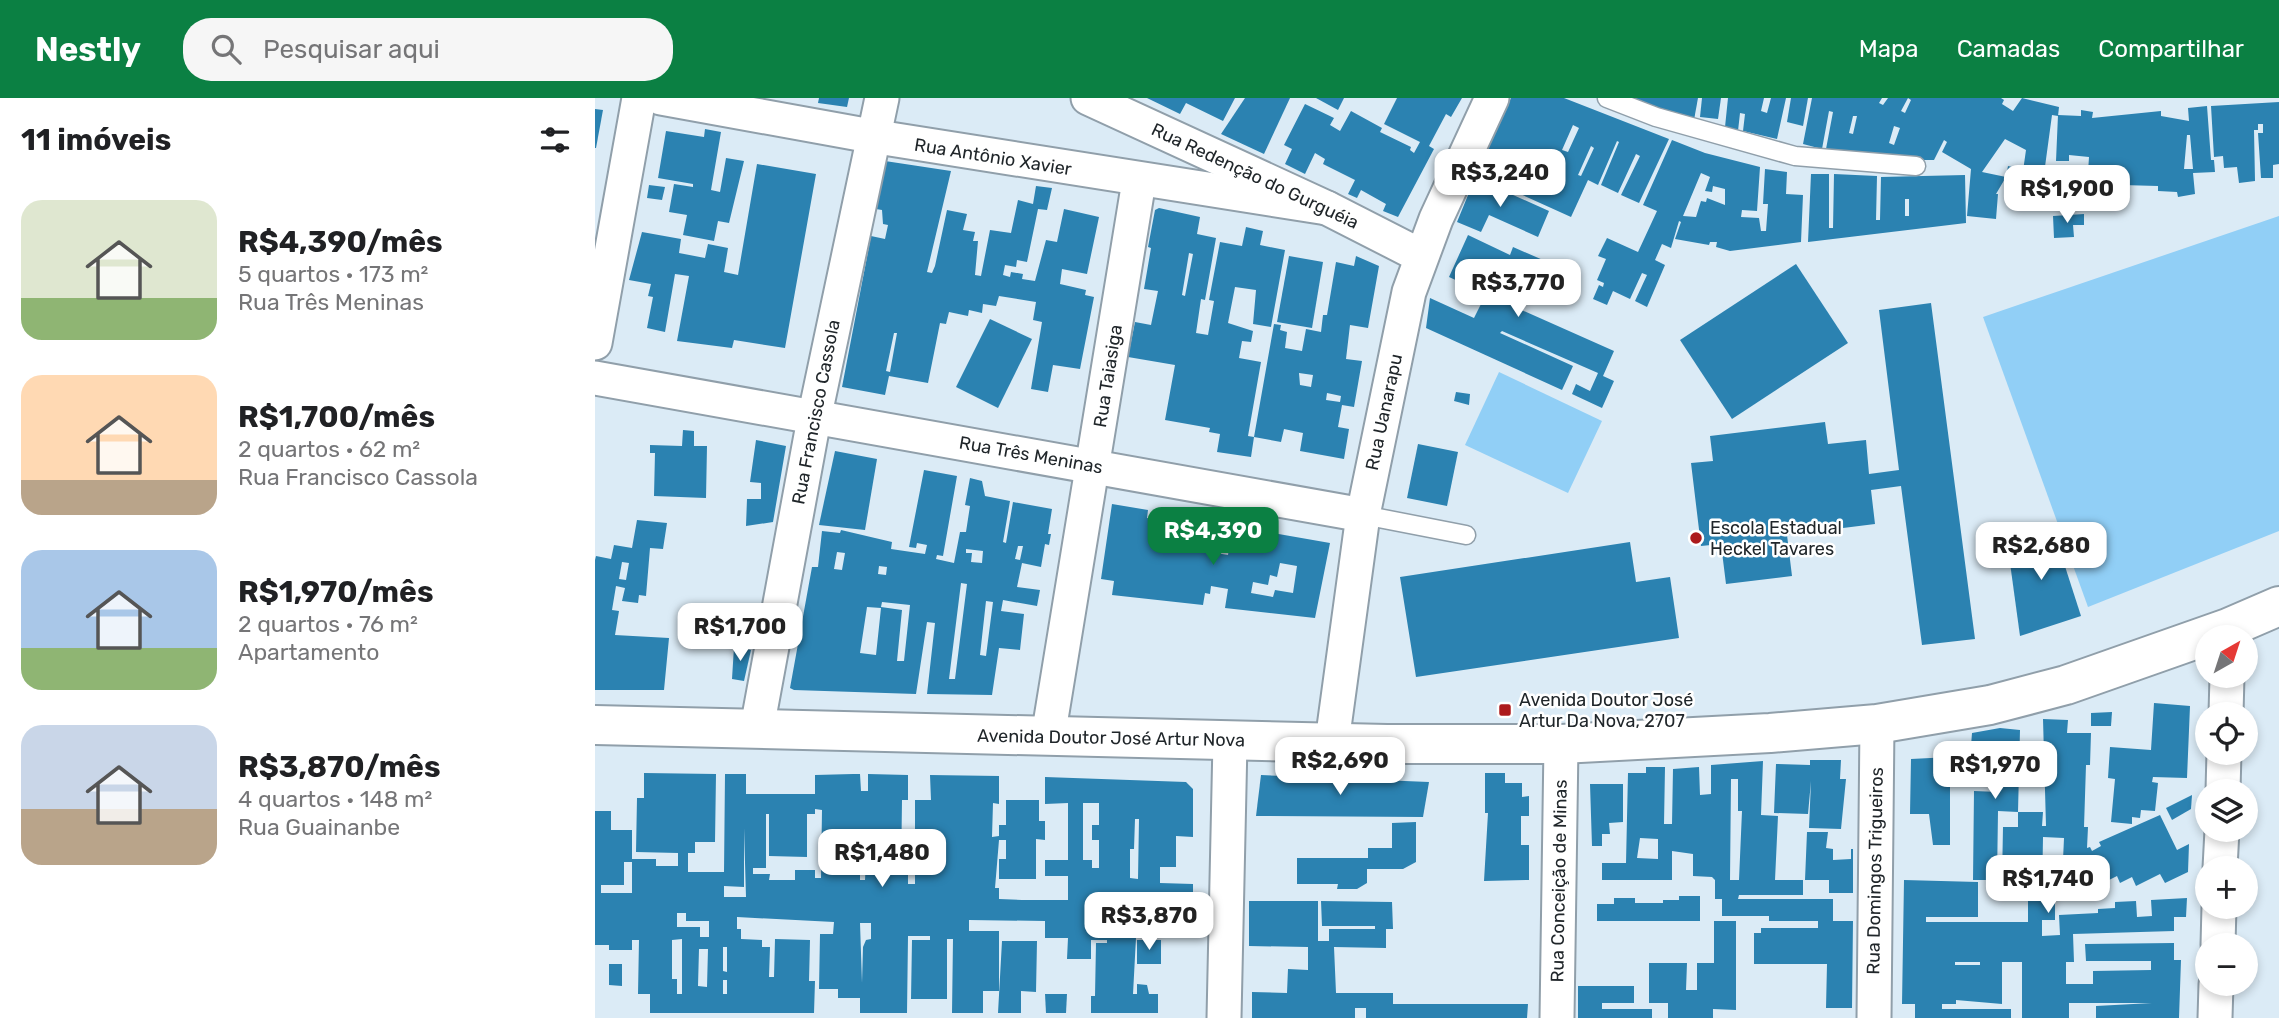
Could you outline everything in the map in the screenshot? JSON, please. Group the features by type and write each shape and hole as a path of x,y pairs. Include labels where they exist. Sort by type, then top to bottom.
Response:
{"main road":[{"name":"Avenida Doutor José Artur Nova","path":"2243,625 2279,606"},
{"name":"Avenida Doutor José Artur Nova","path":"595,725 757,727 1230,742 1561,744 1877,724 1990,705 2066,685 2195,644"}],"street":[{"path":"595,343 639,98"},
{"name":"Rua Antônio Xavier","path":"660,98 1139,181 1327,208"},
{"name":"Rua Francisco Cassola","path":"757,727 814,419 871,136 882,98"},
{"name":"Rua Redenção do Gurguéia","path":"1088,98 1327,208 1421,256"},
{"name":"Rua Uanarapu","path":"1332,742 1363,515 1407,303 1421,256 1492,98"},
{"name":"Rua Taiasiga","path":"1048,737 1139,181"},
{"name":"Rua Três Meninas","path":"595,378 1363,515"},
{"name":"Rua Domingos Trigueiros","path":"1874,1018 1877,724"},
{"path":"1224,1018 1230,742"},
{"name":"Rua Conceição de Minas","path":"1557,1018 1561,744"},
{"path":"2215,1018 2216,996"}],"lane":[{"path":"1607,98 1656,117 1795,156 1916,166"},
{"name":"Rua Três Meninas","path":"1363,515 1466,535"}],"shaded area":[{"path":"2279,216 2279,531 2088,607 1983,317"},
{"path":"1499,372 1602,421 1568,493 1465,445"}],"building":[{"path":"819,98 849,98 847,107 818,103"},
{"path":"1147,98 1235,98 1223,121 1186,103 1180,114"},
{"path":"1245,98 1290,98 1264,154 1221,134"},
{"path":"1316,98 1344,98 1338,110"},
{"path":"1397,98 1462,98 1451,117 1446,114 1429,146 1434,149 1398,217 1383,211 1386,204 1361,190 1357,198 1348,194 1355,180 1323,164 1325,159 1315,153 1305,174 1285,164 1292,149 1284,145 1305,104 1334,118 1330,125 1340,131 1351,111 1382,128 1380,132 1411,147 1410,150 1414,153 1420,142 1384,124"},
{"path":"1511,98 1564,98 1669,139 1639,203 1621,195 1640,156 1636,154 1618,193 1601,185 1619,142 1617,141 1598,185 1588,180 1571,217 1494,182 1502,163 1485,155","holes":["1573,125 1579,128 1568,152 1562,150","1591,146 1594,148 1581,176 1578,175","1522,150 1561,167 1556,178 1517,160"]},
{"path":"1632,98 1698,98 1694,120"},
{"path":"1702,98 1721,98 1718,119 1700,117"},
{"path":"1728,98 1764,98 1761,111 1767,113 1771,98 1786,98 1777,139 1743,131 1745,114 1740,113 1738,131 1725,127"},
{"path":"1791,98 1808,98 1803,126 1787,122"},
{"path":"1812,98 1882,98 1879,103 1883,105 1888,98 1908,98 2001,98 2004,100 2002,104 2013,111 2022,98 2059,107 2058,116 2052,115 2044,174 2023,171 2026,150 2005,139 1982,172 2006,177 1996,194 1996,219 1967,216 1971,169 1942,152 1947,142 1944,140 1934,160 1907,160 1826,149 1833,112 1829,111 1822,149 1803,144","holes":["1908,98 1911,100 1905,113 1901,111","1853,116 1857,116 1853,134 1849,133","1894,126 1900,128 1894,145 1889,143"]},
{"path":"2279,102 2279,164 2273,165 2273,178 2261,178 2258,133 2263,133 2263,124 2258,124 2258,130 2254,130 2255,181 2239,183 2237,167 2224,168 2223,156 2214,157 2211,106"},
{"path":"2207,106 2211,160 2214,160 2215,172 2193,173 2195,194 2178,197 2177,192 2158,191 2158,186 2122,185 2123,170 2112,168 2110,194 2099,193 2100,189 2087,188 2089,157 2069,155 2069,161 2056,161 2058,115 2081,116 2081,110 2093,112 2092,118 2161,111 2161,116 2189,121 2188,108","holes":["2187,135 2190,135 2193,169 2184,169"]},
{"path":"595,109 603,110 596,148 595,148"},
{"path":"705,129 721,132 711,190 720,192 726,158 744,161 729,223 718,221 714,241 683,235 687,215 669,212 674,184 693,187 693,184 658,178 666,131 704,137"},
{"path":"1672,140 1705,153 1760,167 1757,211 1742,210 1741,217 1759,218 1761,231 1766,231 1768,204 1763,204 1765,169 1787,172 1786,194 1803,195 1801,242 1730,251 1716,247 1717,242 1710,242 1709,245 1675,239 1681,222 1679,221 1671,248 1662,244 1655,260 1665,265 1647,307 1635,301 1647,275 1642,273 1630,299 1613,291 1607,305 1593,299 1599,285 1603,287 1604,283 1597,280 1606,259 1598,256 1607,238 1638,252 1657,211 1643,205","holes":["1701,173 1710,177 1705,191 1712,192 1713,186 1725,189 1725,205 1707,198 1706,202 1701,201 1696,217 1683,216"]},
{"path":"885,161 951,171 927,272 932,273 935,266 947,210 967,214 963,230 975,232 973,241 978,241 975,275 981,276 990,230 1011,233 1018,200 1033,204 1036,186 1052,188 1047,210 1038,209 1027,262 1017,260 1016,267 1005,265 1003,275 1010,277 1011,272 1023,274 1022,279 1035,281 1046,240 1057,242 1064,209 1099,217 1087,274 1062,269 1060,284 1086,290 1085,295 1094,297 1080,369 1053,365 1048,392 1031,389 1042,322 1033,320 1036,302 999,296 996,306 983,304 982,313 969,310 968,316 949,312 946,324 940,323 928,383 889,376 885,395 842,387 871,236 885,239 888,225 883,224 882,210 876,209","holes":["894,333 897,333 890,372 886,371"]},
{"path":"757,164 816,174 785,348 734,340 732,348 677,341 689,276 675,274 665,332 647,328 653,297 648,296 651,284 629,280 642,232 681,239 679,253 705,258 708,244 728,248 724,272 738,275"},
{"path":"2008,166 2023,170 2022,180 2006,177"},
{"path":"1811,174 1829,174 1829,228 1833,228 1834,174 1877,176 1876,220 1880,220 1881,177 1965,175 1966,223 1808,242","holes":["1905,199 1909,199 1909,216 1905,216"]},
{"path":"1475,178 1549,211 1538,237 1489,215 1481,232 1457,222"},
{"path":"649,185 665,187 662,200 647,198"},
{"path":"1159,208 1200,217 1197,234 1216,238 1205,300 1201,299 1196,333 1208,335 1214,301 1209,300 1220,242 1242,246 1246,227 1263,231 1260,245 1285,250 1271,327 1253,324 1256,290 1235,287 1228,323 1253,331 1251,342 1242,341 1239,358 1261,362 1248,436 1254,437 1251,457 1217,452 1220,434 1209,432 1210,428 1165,420 1175,365 1128,357 1135,322 1151,325 1158,291 1144,289 1155,210","holes":["1189,253 1193,254 1185,296 1182,295"]},
{"path":"2084,214 2084,225 2073,225 2074,237 2054,238 2053,216"},
{"path":"1468,235 1510,255 1513,247 1573,273 1562,297 1530,282 1524,294 1515,289 1508,304 1614,351 1603,376 1614,381 1602,408 1572,394 1576,384 1590,391 1598,373 1502,331 1500,333 1573,366 1562,390 1426,328 1430,298 1474,318 1486,294 1449,277"},
{"path":"1289,256 1323,262 1312,328 1277,322"},
{"path":"1356,256 1379,266 1368,328 1350,325 1346,359 1362,361 1354,407 1342,405 1338,427 1349,429 1344,459 1300,451 1303,433 1284,429 1281,442 1254,437 1274,324 1281,325 1280,330 1287,332 1285,348 1302,351 1306,329 1321,332 1323,315 1327,315 1336,262 1354,266","holes":["1299,373 1313,375 1311,387 1300,385","1327,393 1341,396 1340,402 1326,400"]},
{"path":"1796,264 1848,343 1732,419 1680,340"},
{"path":"1931,303 1975,639 1922,645 1901,486 1871,490 1875,524 1787,535 1792,576 1726,584 1721,544 1701,546 1691,463 1713,461 1710,436 1825,422 1828,444 1866,440 1869,474 1899,470 1879,310"},
{"path":"990,319 1032,339 998,408 956,387"},
{"path":"1456,392 1470,394 1469,405 1454,401"},
{"path":"683,430 694,431 694,446 707,446 706,498 654,496 655,453 650,453 650,445 682,446"},
{"path":"756,440 786,446 773,522 746,526 747,499 761,499 761,483 750,482"},
{"path":"1418,444 1458,452 1447,506 1407,498"},
{"path":"835,451 877,459 865,530 819,525"},
{"path":"924,470 957,476 943,556 937,555 936,559 954,563 960,532 966,532 970,506 965,505 970,478 982,481 985,496 1010,501 1003,542 1006,543 1013,502 1052,509 1049,545 1045,544 1041,567 1022,563 1017,587 1040,590 1037,606 1003,600 1001,611 1024,614 1020,650 999,648 992,695 927,694 935,623 927,622 916,694 790,688 812,567 818,567 822,531 840,533 841,530 892,542 891,549 925,554 927,545 917,543 916,548 909,547","holes":["1018,546 1023,546 1020,560 1015,559","966,549 983,551 982,563 971,562 972,553 966,553","837,552 845,553 842,570 834,569","879,566 887,567 886,575 878,574","961,583 967,584 955,679 949,679","986,601 993,602 986,656 980,655","882,602 910,605 904,661 897,661 902,610 881,607","867,607 881,608 876,655 860,653"]},
{"path":"1112,504 1148,510 1147,518 1161,520 1157,544 1165,546 1168,528 1212,540 1210,552 1228,555 1229,548 1235,549 1239,527 1330,543 1315,618 1225,608 1228,589 1211,586 1210,594 1205,593 1203,605 1112,595 1114,581 1101,579","holes":["1280,563 1297,566 1293,593 1275,590 1273,597 1251,593 1253,582 1268,585 1270,575 1277,577"]},
{"path":"637,520 667,523 663,549 650,548 646,596 639,595 638,603 622,601 625,588 616,586 612,610 619,611 615,635 669,638 664,690 595,690 596,556 611,559 614,545 632,548","holes":["622,562 629,563 626,580 619,579"]},
{"path":"2052,526 2081,616 2020,636 2007,541"},
{"path":"1630,542 1636,582 1670,577 1679,638 1416,677 1400,577"},
{"path":"734,647 751,650 744,681 732,679"},
{"path":"2154,703 2190,706 2187,778 2153,777 2152,782 2158,783 2155,811 2141,810 2140,818 2132,817 2132,824 2111,822 2115,779 2108,778 2110,747 2151,750"},
{"path":"2112,712 2111,726 2091,726 2091,713"},
{"path":"2043,719 2068,720 2067,733 2091,733 2090,765 2086,765 2084,827 2088,827 2087,848 2090,847 2092,851 2101,846 2099,842 2160,815 2177,850 2189,844 2188,872 2165,883 2160,874 2136,886 2132,877 2120,883 2117,876 2107,881 2095,856 2068,867 2063,860 2064,838 2043,837 2042,895 2055,895 2055,920 2042,920 2042,936 2060,935 2059,915 2098,913 2098,909 2115,908 2115,902 2136,901 2137,917 2152,916 2151,900 2187,898 2186,917 2174,917 2174,931 2073,934 2074,962 2066,962 2066,984 2093,984 2093,971 2151,970 2151,961 2086,961 2085,944 2174,943 2174,960 2181,960 2179,1018 2096,1018 2096,1006 2152,1003 2069,1003 2069,1018 2022,1018 2022,962 2002,962 2002,1004 1956,1000 1956,1004 1942,1004 1942,1009 2011,1009 2011,1018 1915,1018 1915,1004 1902,1004 1904,880 1978,882 1978,917 1926,917 1926,922 2028,922 2028,880 2002,880 2003,827 2018,827 2018,812 2043,812 2042,826 2046,826","holes":["1955,962 1980,962 1980,965 1955,965"]},
{"path":"2000,728 2020,730 2018,812 1998,811 1997,880 1973,880 1974,791 1999,792 1999,741 1971,746 1972,733"},
{"path":"1950,757 1950,845 1933,845 1929,814 1910,814 1911,759"},
{"path":"1810,760 1841,760 1840,779 1846,779 1841,829 1809,828 1811,781 1808,814 1774,813 1776,764 1810,765"},
{"path":"1763,761 1761,815 1778,816 1775,880 1803,880 1803,895 1739,895 1738,899 1833,899 1833,921 1853,921 1852,1008 1826,1008 1827,964 1754,964 1754,933 1761,933 1761,928 1818,928 1818,921 1769,921 1769,916 1722,916 1722,899 1715,899 1715,880 1712,877 1693,876 1693,854 1672,851 1672,880 1602,880 1602,863 1626,863 1628,773 1646,773 1646,767 1665,767 1664,824 1672,824 1673,769 1699,767 1700,795 1711,794 1711,765","holes":["1731,779 1738,779 1738,811 1742,811 1739,880 1730,880","1640,838 1658,839 1658,859 1637,858"]},
{"path":"644,773 716,774 715,842 695,842 695,853 688,853 688,872 724,872 725,774 746,774 746,794 815,794 815,775 853,774 860,774 861,791 868,791 868,774 908,775 908,800 902,800 901,875 908,875 908,884 915,884 915,800 931,800 930,775 999,776 999,804 993,803 992,837 999,836 999,825 1006,825 1006,800 1039,800 1039,821 1045,821 1045,840 1036,839 1036,879 999,879 999,859 1006,859 1006,840 999,840 995,888 999,888 999,899 1068,900 1068,876 1045,876 1045,860 1068,860 1068,803 1045,804 1045,777 1186,782 1193,789 1193,837 1176,836 1176,867 1160,867 1160,883 1193,884 1193,899 1187,899 1186,937 1143,936 1144,899 1138,900 1133,994 1137,994 1137,984 1147,985 1149,994 1158,994 1158,1013 1091,1013 1091,996 1095,996 1096,943 1107,943 1107,940 1091,940 1091,959 1067,959 1068,938 1045,938 1045,921 969,920 969,931 999,931 999,991 983,991 983,1013 952,1013 953,939 947,939 947,999 911,999 912,940 930,940 930,936 908,936 907,1013 860,1013 860,998 838,998 838,989 819,989 820,934 833,934 834,922 737,917 737,929 741,929 741,939 762,940 762,947 770,947 769,977 774,977 775,939 810,940 809,981 815,981 814,1013 650,1013 650,994 638,994 639,940 632,940 632,950 609,950 609,945 595,945 595,811 611,811 611,830 632,830 632,859 656,859 656,866 678,866 678,853 636,852 637,798 644,798","holes":["1083,803 1099,803 1099,825 1092,825 1092,840 1099,840 1099,868 1092,868 1092,860 1083,860","815,809 822,810 821,878 815,878 815,870 795,870 795,880 769,880 770,874 753,874 753,868 766,868 766,814 769,814 769,856 807,857 807,814 815,814","1135,819 1139,819 1138,879 1130,878 1130,849 1134,849","744,828 746,897 724,897 724,886 744,887","860,840 867,840 865,880 860,880","624,862 632,862 632,893 601,893 601,885 624,885","677,913 686,913 686,921 709,921 709,937 700,937 700,927 677,927","860,923 871,923 871,939 866,940 863,947 862,983","682,939 682,994 677,994 677,979 672,979 672,940","723,947 727,947 727,972 723,971","699,949 708,949 707,987 698,986","723,980 727,980 727,994 723,994"]},
{"path":"1485,773 1505,773 1505,783 1522,783 1522,797 1529,796 1529,816 1521,816 1521,845 1529,845 1529,880 1484,881 1488,813 1485,813"},
{"path":"1261,775 1429,782 1423,817 1256,816"},
{"path":"1590,784 1623,784 1623,822 1609,823 1610,834 1602,834 1602,846 1592,846"},
{"path":"2192,795 2191,809 2172,820 2166,808"},
{"path":"1416,822 1416,862 1403,869 1367,869 1367,883 1357,889 1337,889 1338,884 1297,884 1297,858 1368,858 1368,848 1392,848 1392,823"},
{"path":"1807,832 1828,832 1826,848 1833,849 1833,860 1851,859 1853,849 1853,893 1829,893 1829,880 1805,880"},
{"path":"1679,896 1700,896 1700,921 1597,921 1597,904 1614,904 1614,898 1635,898 1635,903 1663,903 1663,900 1679,900"},
{"path":"1249,901 1318,901 1318,941 1329,941 1329,929 1375,929 1375,926 1322,926 1321,901 1392,902 1393,929 1386,929 1386,948 1334,947 1336,993 1393,993 1393,1004 1528,1004 1527,1018 1366,1018 1366,1008 1355,1008 1355,1018 1252,1018 1252,992 1287,993 1288,969 1308,970 1308,947 1249,946"},
{"path":"1714,921 1736,921 1736,1010 1713,1009 1713,1018 1668,1018 1668,1003 1649,1003 1649,963 1687,963 1686,990 1697,990 1697,963 1714,963"},
{"path":"1137,940 1161,940 1161,964 1137,964"},
{"path":"1002,941 1037,941 1036,992 1021,991 1021,1013 998,1013"},
{"path":"609,964 622,964 622,986 609,985"},
{"path":"1578,986 1634,986 1634,1003 1602,1003 1602,1009 1652,1009 1652,1018 1578,1018"},
{"path":"1045,994 1067,994 1066,1013 1046,1013"}],"place":[{"name":"Escola Estadual Heckel Tavares","path":"1696,538"},
{"name":"Avenida Doutor José Artur Da Nova, 2707","path":"1505,710"}]}
